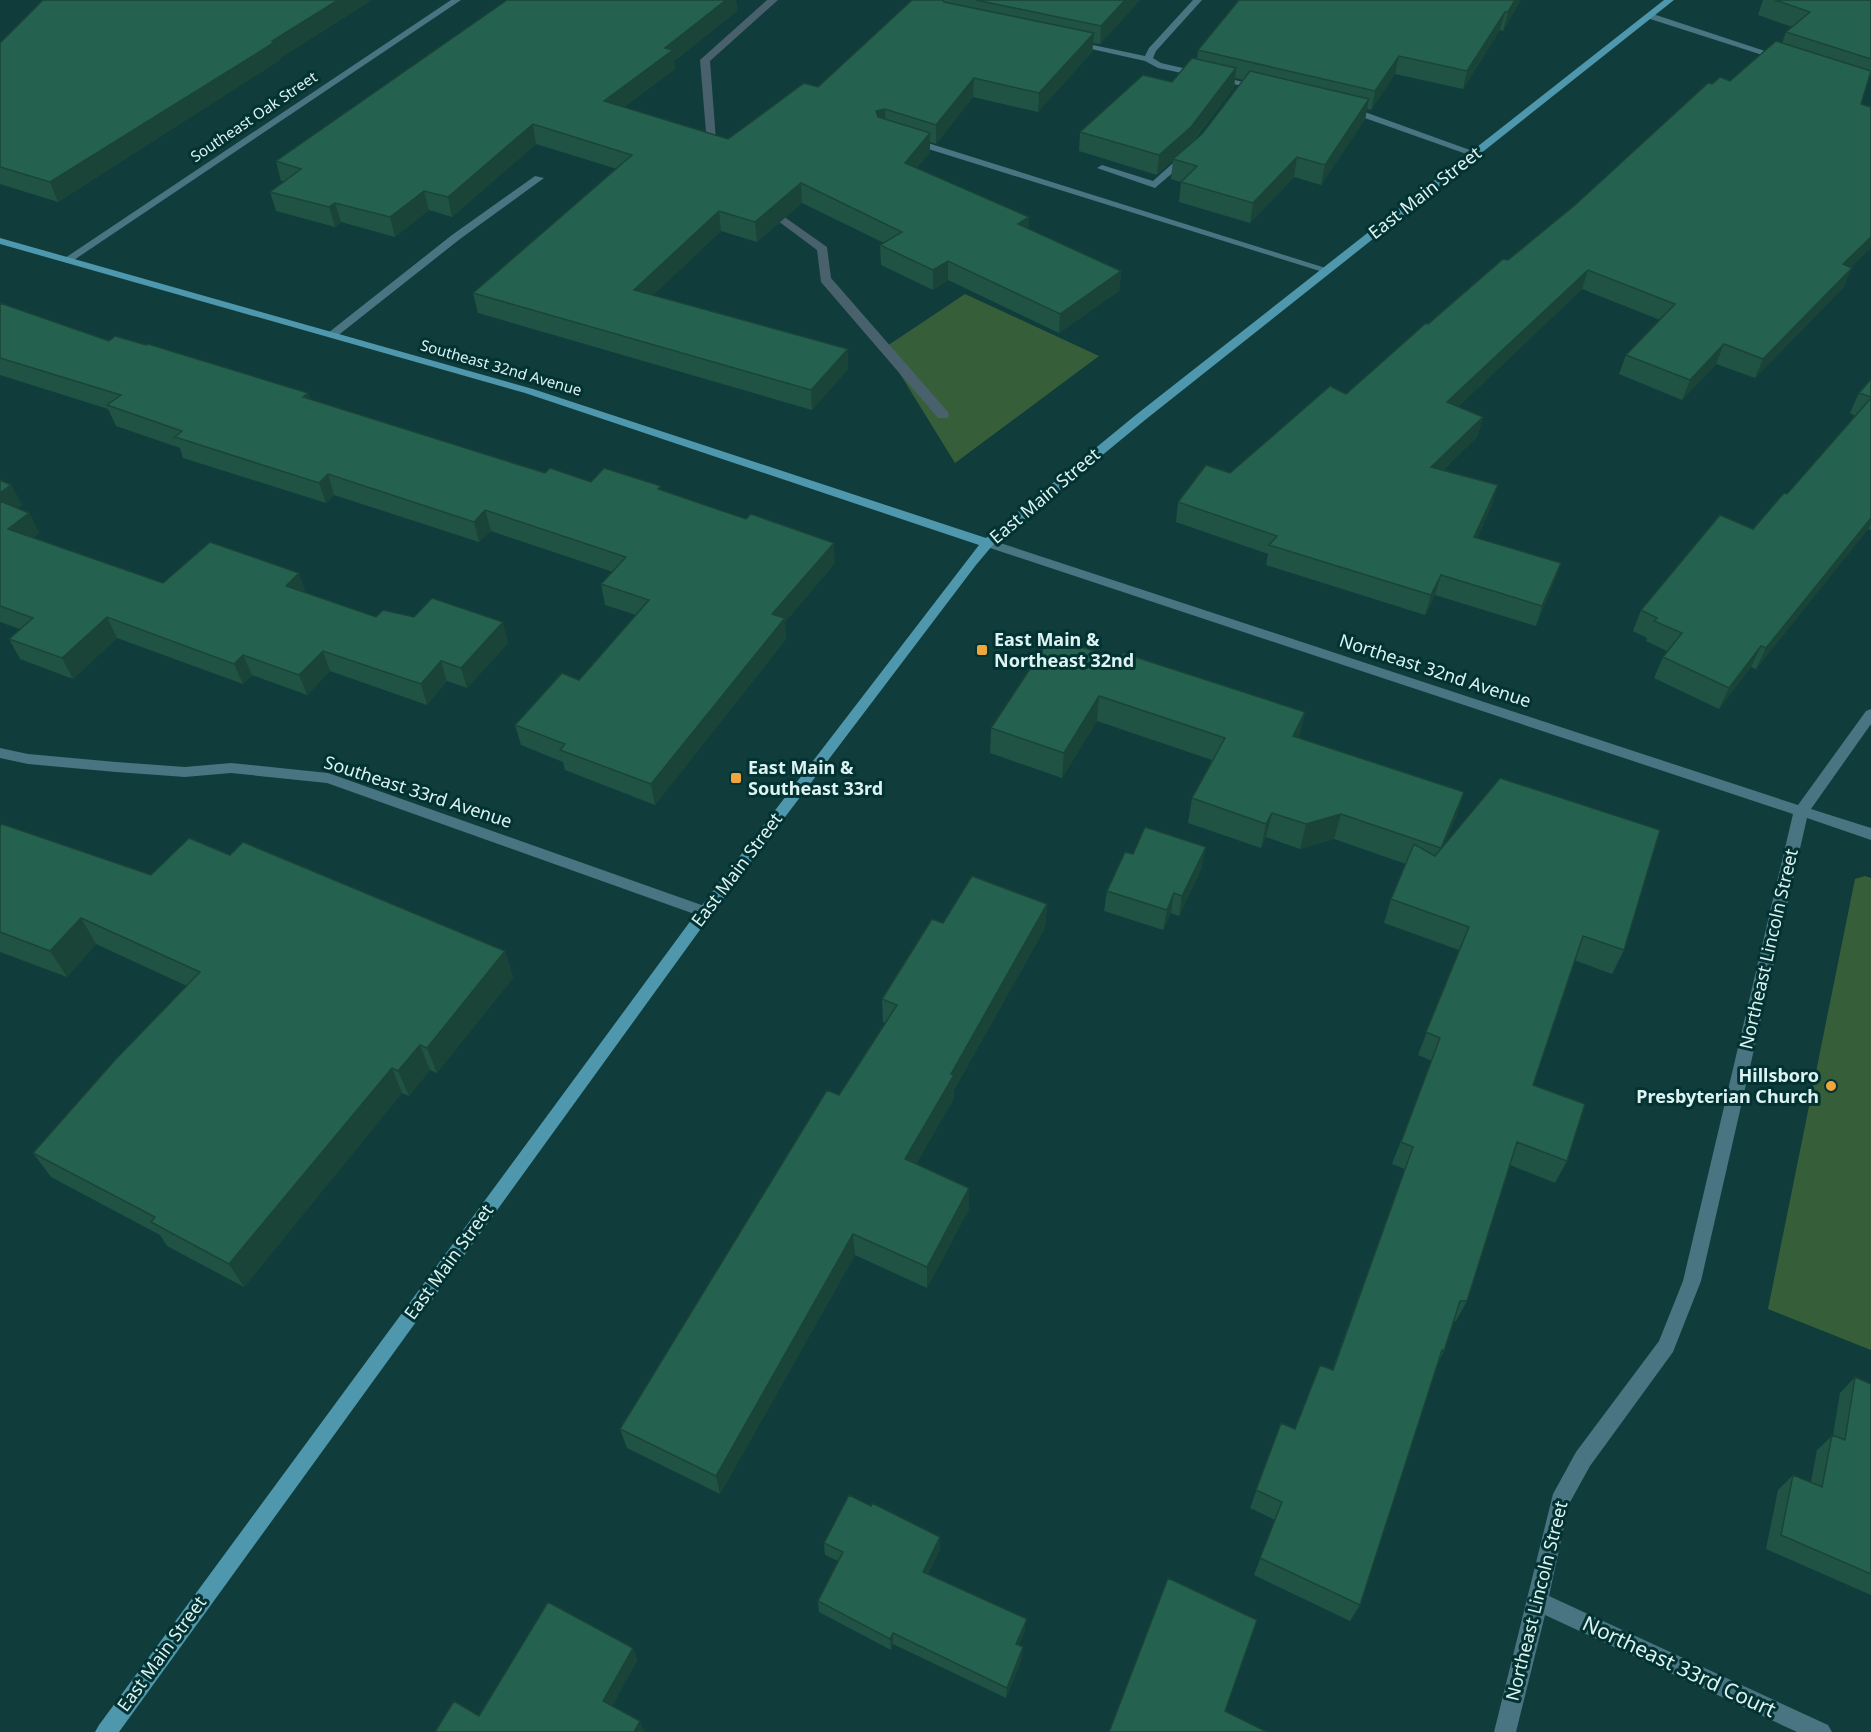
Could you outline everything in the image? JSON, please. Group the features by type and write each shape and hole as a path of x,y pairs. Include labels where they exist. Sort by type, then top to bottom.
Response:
{"main road":[{"name":"East Main Street","path":"106,1732 705,912 945,595 988,543 1141,417 1670,0"},
{"name":"Southeast 32nd Avenue","path":"0,241 540,394 988,543"}],"street":[{"name":"Southeast Oak Street","path":"67,260 457,0"},
{"path":"1148,59 1152,50 1198,0"},
{"path":"1650,16 1791,61"},
{"path":"1065,42 1148,59 1158,65 1265,89"},
{"path":"1237,94 1244,84"},
{"path":"1339,106 1379,118 1476,154"},
{"path":"905,139 1327,270"},
{"path":"1102,168 1155,185 1194,150"},
{"path":"332,335 456,237 539,178"},
{"name":"Northeast 32nd Avenue","path":"988,543 1871,834"},
{"name":"Northeast Lincoln Street","path":"1504,1732 1538,1601 1560,1500 1583,1459 1666,1346 1692,1281 1801,812 1871,714"},
{"name":"Southeast 33rd Avenue","path":"0,753 28,759 116,767 185,772 231,768 328,778 705,912"},
{"name":"Northeast 33rd Court","path":"1538,1601 1821,1732"}],"green space":[{"path":"965,294 1099,356 955,463 884,348"},
{"name":"Hillsboro Presbyterian Church","path":"1865,876 1871,878 1871,1350 1768,1309 1855,879"}],"building":[{"path":"43,0 338,0 272,41 275,42 50,182 0,167 0,43"},
{"path":"507,0 726,0 665,48 673,50 604,101 728,139 804,83 818,87 912,0 943,0 1094,33 1039,93 974,78 936,125 885,109 876,111 878,117 930,133 905,163 1029,217 1018,224 1121,271 1060,314 948,261 933,270 880,245 902,232 801,183 755,222 719,211 634,290 848,349 811,390 473,293 632,155 533,124 448,197 424,191 390,217 335,203 329,207 270,192 301,169 276,161"},
{"path":"976,0 1125,0 1101,26"},
{"path":"1239,0 1515,0 1467,71 1399,56 1375,91 1198,50"},
{"path":"1775,0 1871,0 1871,59 1786,32 1810,12"},
{"path":"1776,41 1871,71 1861,104 1871,107 1871,237 1843,264 1852,268 1763,359 1724,344 1690,380 1626,355 1675,304 1588,270 1447,402 1483,417 1431,467 1498,485 1474,537 1561,563 1542,606 1441,575 1431,595 1269,545 1277,536 1178,502 1206,465 1230,473 1330,386 1346,394 1503,259 1508,260 1575,205 1708,83 1712,84 1720,77 1730,81"},
{"path":"1192,58 1236,68 1191,127 1159,155 1080,132 1143,75 1172,82"},
{"path":"1250,71 1369,99 1325,165 1297,157 1253,203 1181,182 1197,166 1173,159 1202,134"},
{"path":"0,303 109,341 115,336 148,344 308,393 303,397 545,473 550,468 591,482 604,468 661,486 658,489 746,519 751,514 834,543 772,614 785,618 651,784 560,750 565,744 515,725 562,673 579,680 649,600 601,584 626,557 485,510 474,522 328,474 319,483 175,437 182,431 107,405 121,395 0,358"},
{"path":"1871,379 1871,397 1859,393"},
{"path":"1871,398 1871,518 1766,648 1761,646 1729,688 1663,657 1682,633 1654,621 1657,618 1641,610 1720,515 1753,529 1784,493 1787,494"},
{"path":"0,480 11,485 0,493"},
{"path":"0,501 29,513 8,529 163,583 210,542 299,573 286,586 376,617 383,610 414,617 432,598 503,622 461,668 441,661 421,684 323,651 299,675 243,655 234,664 107,617 62,658 9,639 33,618 0,606"},
{"path":"1051,637 1119,659 1123,653 1305,712 1293,736 1464,792 1441,848 1341,814 1306,824 1272,813 1266,824 1192,798 1225,738 1099,696 1064,753 991,728"},
{"path":"1500,778 1660,830 1624,950 1583,936 1533,1085 1585,1104 1567,1161 1517,1142 1467,1301 1460,1301 1444,1351 1442,1350 1360,1605 1260,1558 1282,1502 1256,1490 1281,1423 1295,1429 1320,1365 1333,1370 1413,1147 1401,1142 1440,1038 1426,1032 1469,927 1391,899 1414,844 1435,856"},
{"path":"2,824 151,875 189,838 230,855 243,842 505,951 427,1048 420,1045 398,1071 392,1068 229,1264 151,1222 155,1217 33,1153 115,1060 200,972 81,918 50,951 0,932 0,826"},
{"path":"1145,827 1206,847 1182,896 1174,893 1167,910 1107,891 1125,852 1133,854"},
{"path":"972,876 1047,904 951,1074 954,1075 905,1159 969,1188 927,1267 853,1234 716,1476 620,1429 827,1090 839,1095 897,1005 882,999 932,919 943,923"},
{"path":"1855,1377 1871,1384 1871,1574 1781,1535 1793,1475 1822,1487 1832,1435 1845,1440"},
{"path":"849,1495 871,1506 872,1503 940,1537 923,1572 1027,1619 1016,1644 1023,1647 1007,1688 893,1633 890,1639 818,1601 843,1552 824,1543"},
{"path":"1168,1578 1257,1620 1225,1711 1267,1732 1109,1732"},
{"path":"548,1602 633,1648 603,1701 640,1721 634,1732 435,1732 454,1701 479,1716"}],"waterway":[{"path":"712,154 705,60 773,0"},
{"path":"766,207 823,249 825,279 943,415"}],"place":[{"name":"East Main & Northeast 32nd","path":"982,650"},
{"name":"East Main & Southeast 33rd","path":"736,778"},
{"name":"Hillsboro Presbyterian Church","path":"1831,1086"}]}
